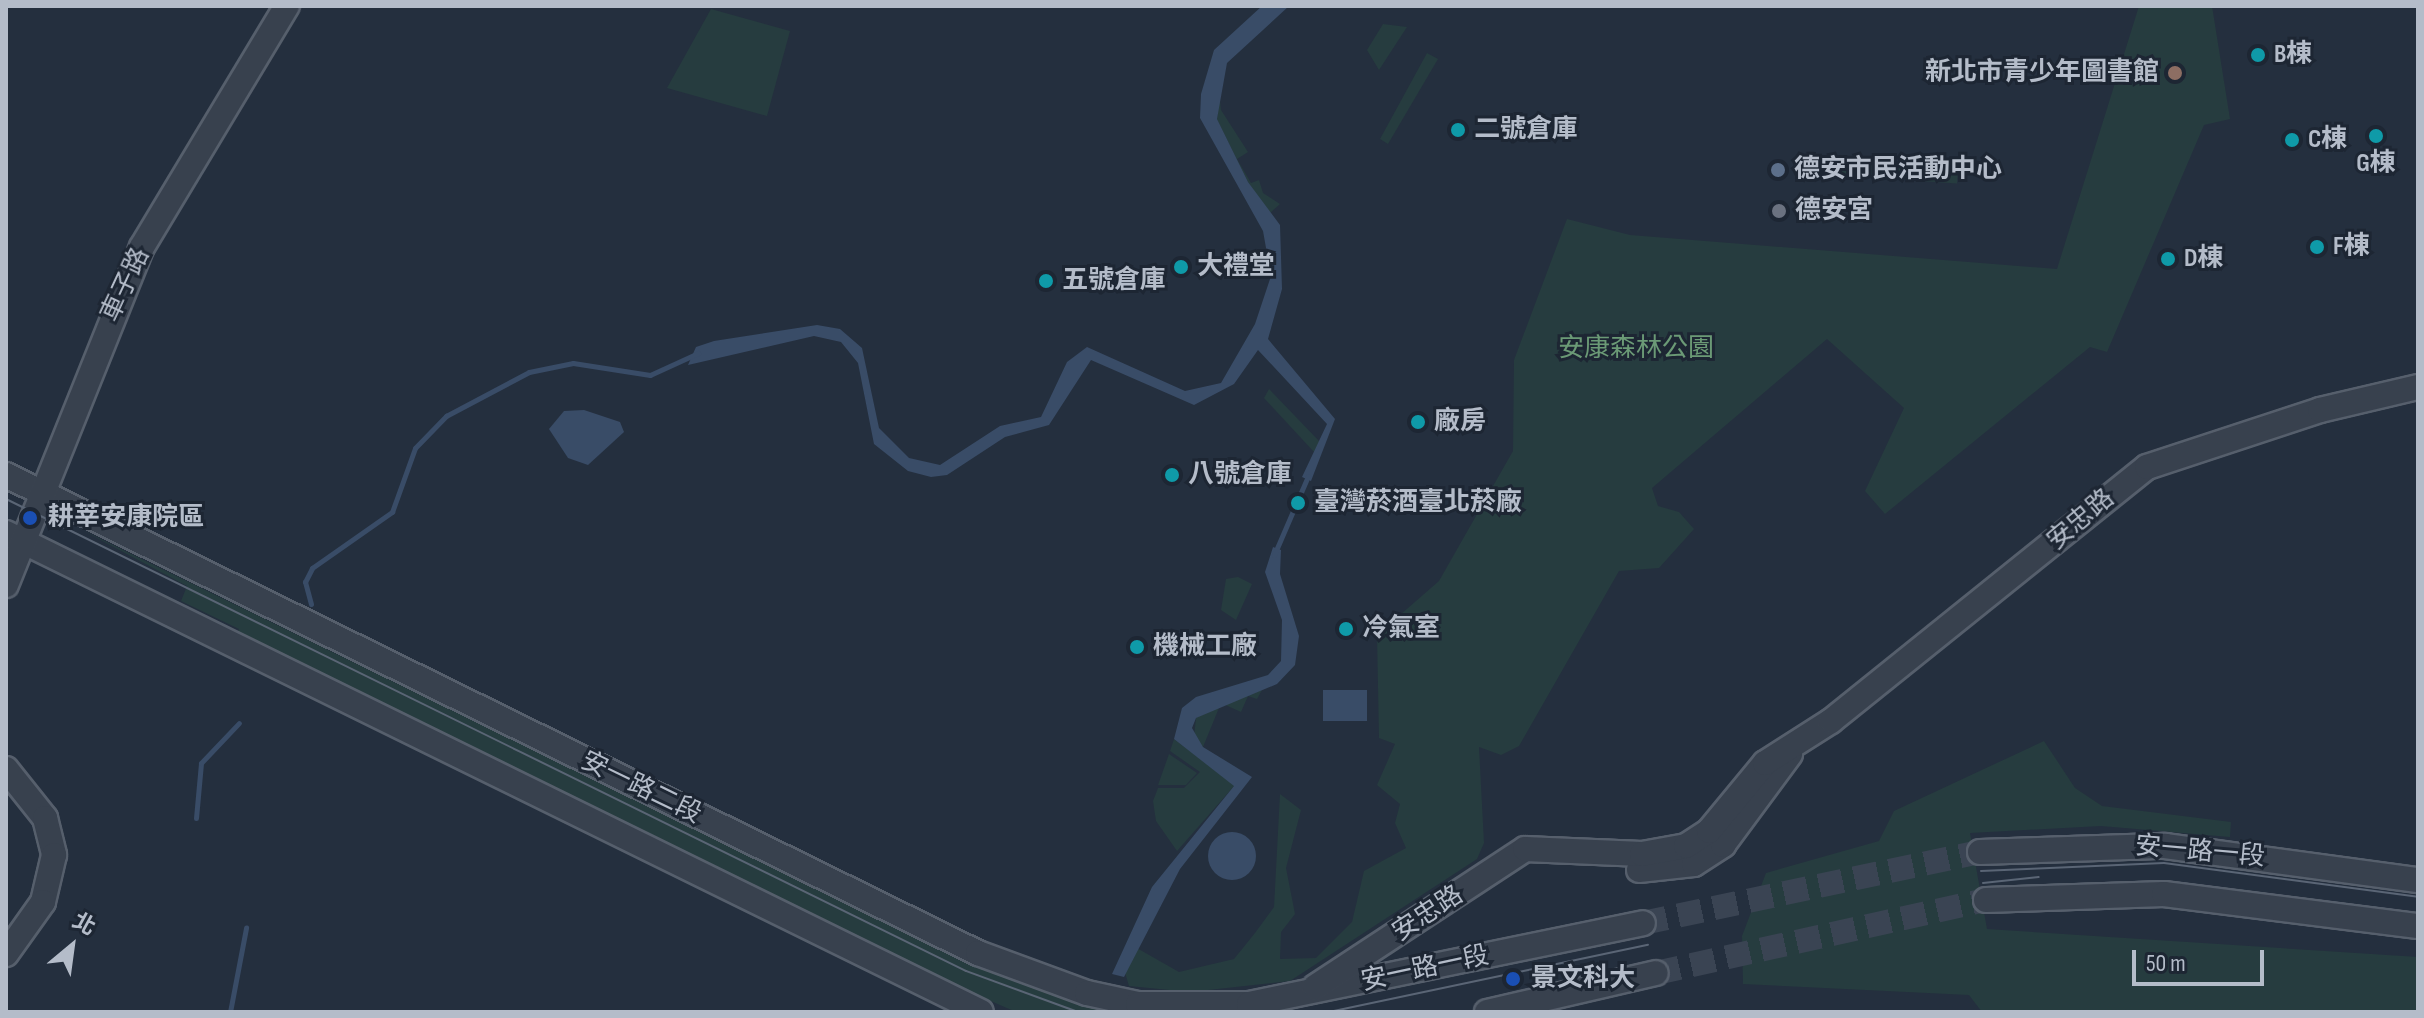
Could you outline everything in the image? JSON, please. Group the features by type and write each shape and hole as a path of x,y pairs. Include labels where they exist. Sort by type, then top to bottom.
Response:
{"street":[{"name":"車子路","path":"6,585 14,537 41,493 142,247 287,6"},
{"name":"安忠路","path":"1276,1012 1525,849 1547,846 1642,854 1686,846 1709,831 1749,776 1793,748 2147,467 2320,410 2418,387"},
{"name":"安一路二段","path":"6,475 1036,978 1138,1004 1210,1006 1301,996"},
{"name":"安一路二段","path":"14,537 981,1012"},
{"path":"6,769 45,818 54,855 43,902 6,954"},
{"name":"安一路一段","path":"1980,852 2165,846 2418,880"},
{"name":"安一路一段","path":"1986,900 2164,894 2418,926"},
{"name":"安一路一段","path":"1301,996 1643,923"},
{"path":"1487,1012 1656,973"}],"green space":[{"name":"安康森林公園","path":"2139,6 2212,6 2230,119 2204,125 2107,352 2090,347 1885,514 1865,491 1904,408 1827,339 1652,488 1658,506 1679,512 1694,529 1659,568 1619,571 1519,746 1501,755 1479,747 1484,843 1477,859 1290,981 1190,992 1129,986 1124,969 1135,947 1179,972 1234,959 1255,933 1274,907 1280,794 1301,810 1286,868 1295,914 1281,932 1280,959 1316,958 1352,922 1364,871 1406,848 1395,823 1400,804 1377,785 1395,744 1379,738 1377,635 1439,581 1513,451 1514,360 1567,219 1630,235 2057,269"},
{"path":"711,9 790,31 767,116 667,88"},
{"path":"1383,24 1407,27 1379,70 1367,50"},
{"path":"1427,53 1438,59 1388,144 1380,139"},
{"path":"1219,92 1221,110 1248,152 1237,159 1251,183 1259,180 1263,193 1280,204 1269,214 1248,182 1217,120"},
{"path":"1804,162 1873,166 1872,178 1803,174"},
{"path":"1894,167 1958,171 1957,183 1893,179"},
{"path":"1269,389 1320,442 1314,452 1264,398"},
{"path":"82,530 972,964 1121,1012 1016,1012 961,988 236,636 239,629 181,601 187,586"},
{"path":"1238,577 1252,584 1236,620 1221,610 1226,579"},
{"path":"1262,690 1257,699 1248,696 1241,712 1222,703"},
{"path":"1221,703 1203,747 1194,737 1196,718"},
{"path":"1174,739 1235,785 1177,851 1156,821 1153,801 1158,788 1184,788 1200,772 1170,751"},
{"path":"2044,741 2075,788 2102,806 2231,822 2230,837 2101,826 1970,833 1987,929 2418,957 2418,1012 1982,1012 1969,995 1743,984 1742,936 1766,873 1879,841 1894,811"},
{"path":"1169,754 1197,773 1186,785 1158,785"}],"water":[{"path":"1262,6 1289,6 1227,63 1217,119 1248,182 1280,225 1282,289 1268,339 1335,419 1311,481 1302,477 1327,424 1258,350 1234,384 1194,405 1091,360 1049,425 1005,437 947,475 931,477 908,471 874,444 858,363 841,342 814,336 688,365 696,347 714,341 817,325 840,329 862,348 879,428 909,458 940,465 1000,426 1041,417 1067,362 1087,347 1185,391 1221,383 1255,324 1271,276 1263,231 1200,118 1201,94 1214,50"},
{"path":"584,410 620,422 624,432 588,465 568,458 549,429 564,411"},
{"path":"1273,547 1281,550 1280,574 1299,636 1295,665 1277,684 1196,718 1192,728 1203,747 1252,777 1180,869 1124,977 1112,974 1152,887 1234,786 1174,739 1182,708 1196,697 1268,675 1281,661 1282,620 1265,572"},
{"path":"1323,690 1367,690 1367,721 1323,721"},
{"path":"1232,832 1249,839 1256,856 1249,873 1232,880 1215,873 1208,856 1215,839"}],"waterway":[{"path":"311,604 305,582 312,568 392,512 415,448 446,416 529,372 573,363 650,375 698,353"},
{"path":"1274,555 1308,476"},
{"path":"196,818 201,763 239,723"},
{"path":"230,1012 246,928"}],"tunnel":[{"path":"1643,923 1980,852"},
{"path":"1656,973 1986,900"}],"tram line":[{"path":"6,499 966,971 1078,1012"},
{"path":"1981,871 2164,863 2418,897"},
{"path":"1983,883 2039,877"},
{"path":"1329,1012 1648,945"}],"place":[{"name":"B棟","path":"2258,55"},
{"name":"新北市青少年圖書館","path":"2175,73"},
{"name":"二號倉庫","path":"1458,130"},
{"name":"G棟","path":"2376,136"},
{"name":"C棟","path":"2292,140"},
{"name":"德安市民活動中心","path":"1778,170"},
{"name":"德安宮","path":"1779,211"},
{"name":"F棟","path":"2317,247"},
{"name":"D棟","path":"2168,259"},
{"name":"大禮堂","path":"1181,267"},
{"name":"五號倉庫","path":"1046,281"},
{"name":"廠房","path":"1418,422"},
{"name":"八號倉庫","path":"1172,475"},
{"name":"臺灣菸酒臺北菸廠","path":"1298,503"},
{"name":"耕莘安康院區","path":"30,518"},
{"name":"冷氣室","path":"1346,629"},
{"name":"機械工廠","path":"1137,647"},
{"name":"景文科大","path":"1513,979"}]}
